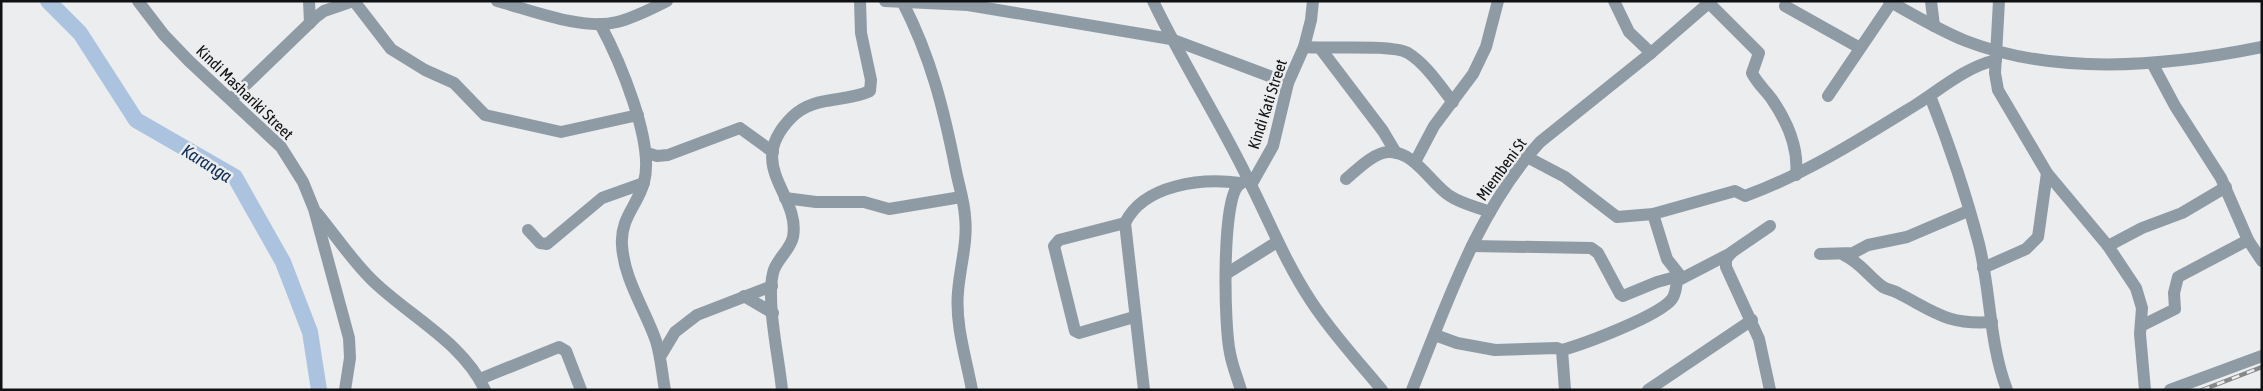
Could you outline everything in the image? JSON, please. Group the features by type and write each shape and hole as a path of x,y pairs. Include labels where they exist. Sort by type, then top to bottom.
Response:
{"street":[{"name":"Kindi Mashariki Street","path":"138,1 164,35 281,147 303,182 314,209 349,338 350,358 345,390"},
{"path":"309,1 310,23"},
{"path":"231,99 324,11 353,1 391,48 425,70 454,83 485,115 491,118 561,132 638,115"},
{"path":"497,1 572,21 600,24 618,22 649,5 667,1"},
{"path":"523,1 537,12"},
{"path":"782,390 773,313 772,286 775,266 789,247 793,237 793,227 785,198 774,174 773,152 782,128 792,116 818,102 870,91 871,80 861,33 860,1"},
{"path":"886,1 968,3 1171,39 1288,84"},
{"path":"1153,1 1277,242 1312,303 1382,390"},
{"name":"Kindi Kati Street","path":"1241,390 1230,353 1226,313 1226,274 1231,206 1235,192 1247,182 1272,146 1288,84 1304,47 1311,20 1313,1"},
{"path":"1415,162 1434,126 1473,74 1486,47 1498,1"},
{"path":"1614,1 1629,32 1651,53"},
{"path":"1931,1 1934,26"},
{"path":"1999,1 1995,81 2001,98 2047,174 2108,246 2136,288 2142,308 2141,326 2145,390"},
{"path":"902,2 920,37 946,117 962,197 966,237 958,292 958,316 972,390"},
{"path":"1710,2 1759,52 1752,73 1772,100 1786,125 1797,152 1796,175"},
{"name":"Miembeni St","path":"1412,390 1472,246 1490,212 1526,157 1540,142 1651,53 1710,2"},
{"path":"1828,96 1890,2 1934,26 1997,56 2120,65 2152,63 2262,47"},
{"path":"1785,6 1860,48"},
{"path":"600,24 614,48 638,115 647,154 644,183 628,212 623,230 622,245 630,280 652,330 660,357 665,390"},
{"path":"1304,47 1379,48 1408,53 1426,69 1453,102"},
{"path":"1320,48 1384,131 1396,153"},
{"path":"1526,157 1565,177 1612,216 1630,218 1653,214 1735,190 1745,196 1796,175 1930,96 1973,68 1997,56"},
{"path":"2152,63 2174,106 2226,187 2248,240 2262,261"},
{"path":"1930,96 1948,141 1983,268 1997,364 2007,390"},
{"path":"647,154 657,156 668,155 740,128 773,152"},
{"path":"1346,179 1377,156 1387,152 1396,153 1415,162 1450,196 1490,212"},
{"path":"1983,268 2026,249 2038,237 2047,174"},
{"path":"1144,390 1134,317 1130,257 1125,223 1130,212 1136,206 1160,193 1203,181 1247,182"},
{"path":"528,230 540,243 547,244 602,198 644,183"},
{"path":"2108,246 2142,228 2182,213 2226,187"},
{"path":"785,198 833,202 864,202 889,209 962,197"},
{"path":"314,209 372,280 418,316 460,356 483,384 559,347 566,351 581,390"},
{"path":"1820,254 1853,254 1868,245 1906,237 1968,211"},
{"path":"1653,214 1667,259 1681,277"},
{"path":"1125,223 1059,240 1054,246 1075,331 1080,333 1134,317"},
{"path":"1472,246 1591,248 1598,252 1620,294 1624,296 1681,277 1731,253 1770,226"},
{"path":"2141,326 2175,309 2174,293 2178,277 2248,240"},
{"path":"1226,274 1277,242"},
{"path":"1731,253 1726,259 1726,267 1752,320 1770,390"},
{"path":"1844,255 1855,260 1883,287 1918,305 1961,323 1992,322"},
{"path":"1435,335 1476,348 1519,351 1550,347 1562,350 1608,333 1660,309 1676,293 1676,282 1681,277"},
{"path":"660,357 682,324 697,315 772,286"},
{"path":"744,296 773,313"},
{"path":"1648,390 1752,320"},
{"path":"1562,350 1565,390"},
{"path":"2170,390 2262,356"}],"waterway":[{"name":"Karanga","path":"48,1 80,33 136,120 235,177 283,262 310,332 319,390"}],"railway":[{"path":"2202,390 2262,367"}]}
